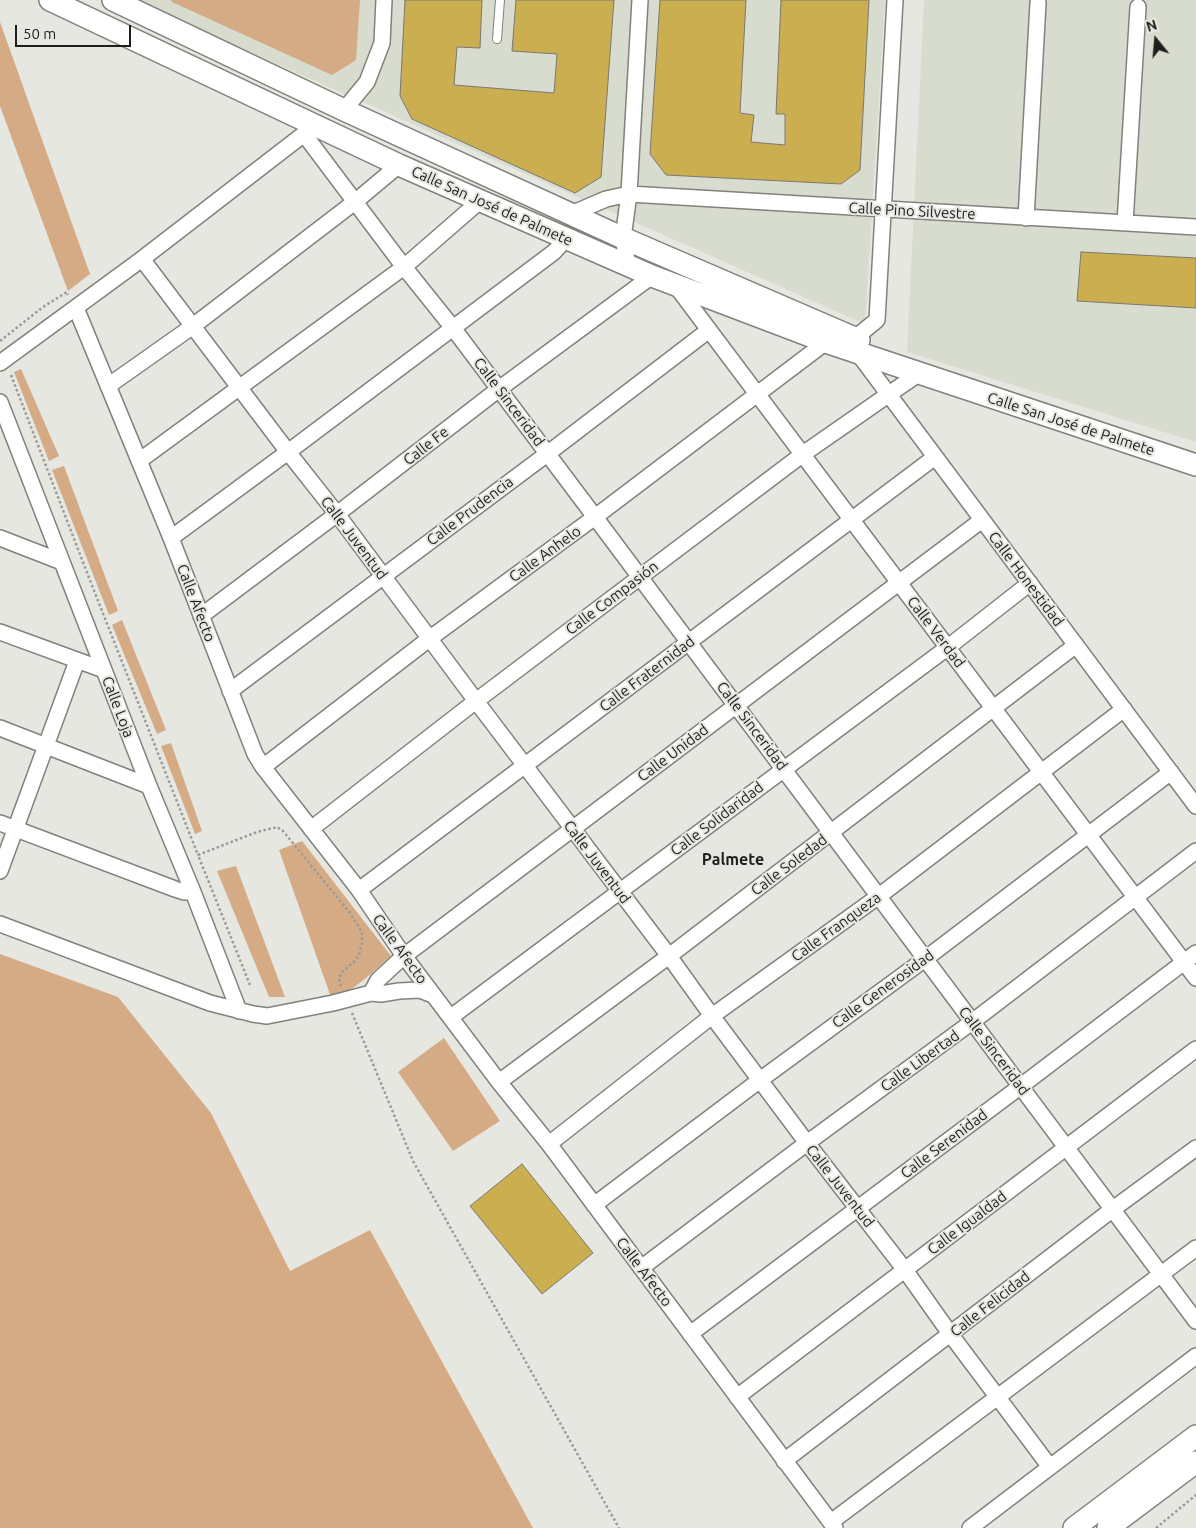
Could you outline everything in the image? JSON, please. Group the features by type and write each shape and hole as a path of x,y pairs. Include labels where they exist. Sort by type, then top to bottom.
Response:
{"street":[{"name":"Calle San José de Palmete","path":"50,0 135,40 308,128 481,200 628,266 826,342 856,345 947,382"},
{"path":"2,361 72,302 142,259 308,128 344,110 367,82 382,44 384,0"},
{"path":"628,266 623,238 629,194 640,0"},
{"path":"856,345 877,320 896,0"},
{"name":"Calle San José de Palmete","path":"122,2 344,110 918,374 1196,465"},
{"path":"122,2 135,40"},
{"path":"1026,218 1038,3"},
{"path":"1125,223 1138,7"},
{"path":"308,128 409,140"},
{"name":"Calle Sinceridad","path":"308,128 356,201 404,267 453,328 596,517 735,706 1196,1321"},
{"path":"108,386 193,326 356,201 399,165"},
{"name":"Calle Pino Silvestre","path":"571,214 606,199 629,194 1196,227"},
{"path":"139,461 404,267 481,200"},
{"path":"171,538 554,252 566,239"},
{"name":"Calle Juventud","path":"142,259 337,514 807,1143 905,1270 1050,1467"},
{"name":"Calle Fe","path":"201,616 499,389 652,276"},
{"name":"Calle Verdad","path":"676,286 1136,898 1190,957 1196,978"},
{"name":"Calle Afecto","path":"72,302 171,538 255,754 263,767 358,890 433,995 548,1144 833,1525"},
{"name":"Calle Prudencia","path":"230,691 547,454 709,330"},
{"name":"Calle Anhelo","path":"263,767 429,639 596,517 826,342"},
{"name":"Calle Honestidad","path":"856,345 889,395 1196,806"},
{"name":"Calle Compasión","path":"311,829 476,701 803,454 918,374"},
{"name":"Calle Loja","path":"0,402 149,786 194,892 239,1012"},
{"name":"Calle Fraternidad","path":"358,890 935,457"},
{"name":"Calle Unidad","path":"371,993 378,980 404,956 982,520"},
{"path":"0,538 62,562"},
{"name":"Calle Solidaridad","path":"451,1017 947,648 1030,583"},
{"path":"0,632 104,670"},
{"name":"Calle Soledad","path":"499,1082 669,956 1076,645"},
{"path":"0,871 78,661"},
{"name":"Calle Franqueza","path":"548,1144 712,1016 879,896 1124,710"},
{"path":"0,728 149,786"},
{"name":"Calle Generosidad","path":"594,1205 925,959 1171,772"},
{"path":"0,823 175,889 184,892 194,892"},
{"name":"Calle Libertad","path":"641,1268 972,1022 1196,851"},
{"path":"0,924 210,1003 239,1012 267,1016 371,993 381,994 420,990 433,995"},
{"name":"Calle Serenidad","path":"690,1334 1190,957"},
{"name":"Calle Igualdad","path":"737,1397 1196,1049"},
{"name":"Calle Felicidad","path":"784,1461 1113,1209 1196,1148"},
{"path":"833,1525 997,1396 1196,1248"},
{"path":"970,1528 1196,1356"},
{"path":"1074,1528 1196,1436"},
{"path":"1108,1528 1196,1462"}],"lane":[{"path":"497,39 500,0"}],"path":[{"path":"0,341 43,307 66,292 72,302"},
{"path":"2,361 250,985"},
{"path":"198,855 269,828 277,827 283,831 350,913 362,932 359,955 342,972 339,978 413,1160 618,1528"},
{"path":"1156,1528 1196,1495"}],"shaded area":[{"path":"132,0 885,0 865,324 322,84"},
{"path":"171,0 360,0 356,60 332,75"},
{"path":"924,0 1196,0 1196,442 907,352"},
{"path":"0,22 90,274 68,291 0,106"},
{"path":"21,369 59,456 49,461 14,372"},
{"path":"64,466 118,611 109,615 52,470"},
{"path":"122,620 166,730 157,734 112,625"},
{"path":"171,743 202,831 195,834 161,746"},
{"path":"302,841 391,956 333,1003 279,850"},
{"path":"236,866 285,997 269,997 217,871"},
{"path":"0,954 118,997 211,1113 290,1271 370,1230 533,1528 0,1528"},
{"path":"444,1038 500,1121 453,1151 398,1072"}],"building":[{"path":"405,0 482,0 480,48 457,47 454,85 554,93 557,54 512,51 516,0 614,0 601,177 575,193 412,119 400,96"},
{"path":"660,0 746,0 740,113 754,115 751,142 785,145 785,114 776,114 781,0 869,0 860,170 841,184 666,175 650,154"},
{"path":"1081,252 1196,258 1196,308 1077,301"},
{"path":"522,1164 593,1253 542,1294 470,1206"}],"district":[{"name":"Palmete","path":"733,860"}]}
